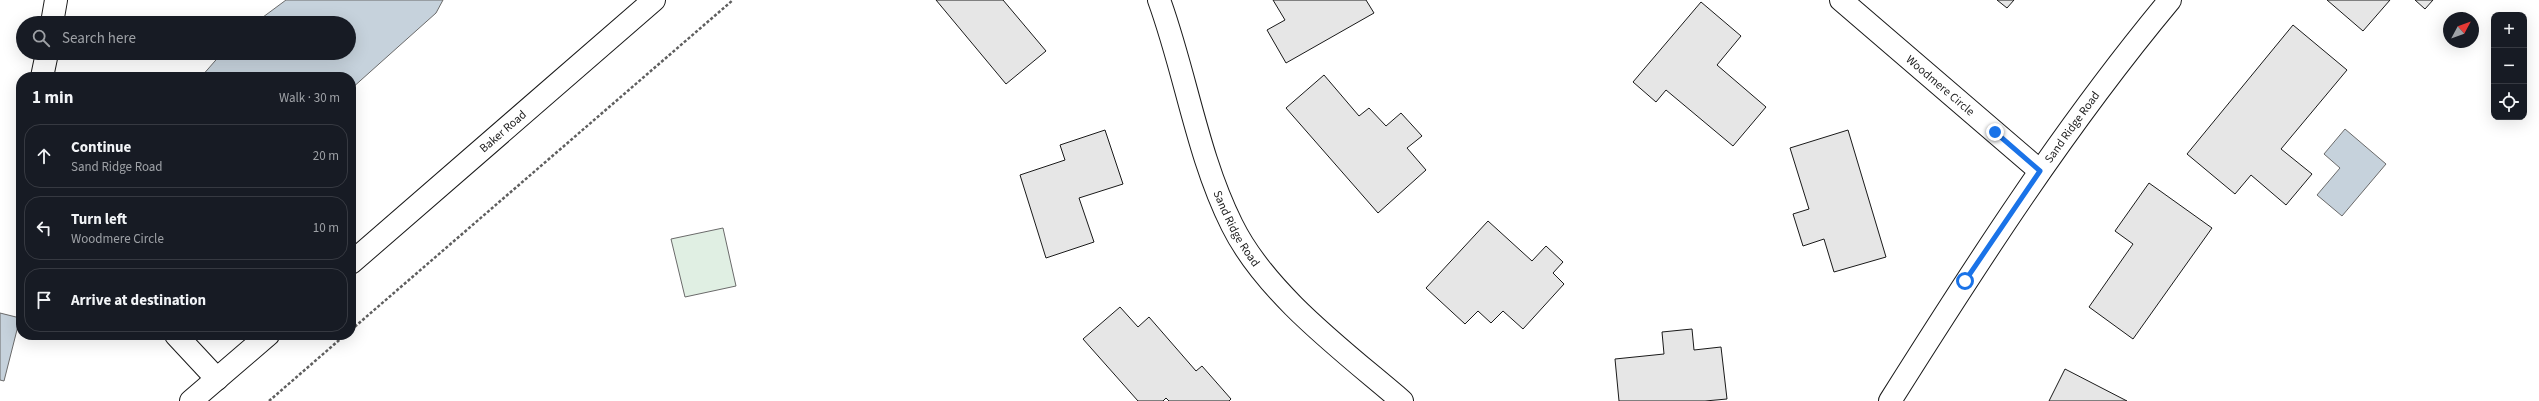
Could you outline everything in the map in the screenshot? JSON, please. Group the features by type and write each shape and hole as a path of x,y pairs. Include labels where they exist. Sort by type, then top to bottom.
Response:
{"street":[{"path":"53,16 56,0"},
{"name":"Baker Road","path":"356,259 654,0"},
{"name":"Sand Ridge Road","path":"1160,0 1171,32 1211,172 1232,226 1265,274 1304,316 1402,401"},
{"name":"Woodmere Circle","path":"1841,0 2040,171"},
{"name":"Sand Ridge Road","path":"1890,401 1973,268 2071,126 2170,0"},
{"path":"43,72 46,60"},
{"path":"181,340 217,379"},
{"path":"191,401 262,340"}],"path":[{"path":"356,326 733,0"},
{"path":"269,401 339,340"}],"green space":[{"path":"723,228 736,286 685,297 671,239"}],"shaded area":[{"path":"286,0 443,0 436,13 356,85 356,72 205,72 216,60 356,60 356,16 264,16"},
{"path":"2345,129 2386,164 2342,216 2317,195 2340,168 2324,154"},
{"path":"0,313 16,317 16,334 4,381 0,380"}],"building":[{"path":"936,0 1003,0 1046,51 1006,84"},
{"path":"1273,0 1366,0 1374,13 1286,63 1267,30 1285,20"},
{"path":"1997,0 2014,0 2007,8"},
{"path":"2327,0 2390,0 2363,31"},
{"path":"2415,0 2433,0 2425,9"},
{"path":"1701,2 1741,36 1717,65 1766,107 1733,146 1666,90 1656,102 1633,82"},
{"path":"2293,25 2347,70 2281,149 2312,174 2286,205 2251,175 2235,194 2187,154"},
{"path":"1324,75 1359,116 1369,108 1386,126 1401,113 1422,136 1407,148 1426,170 1378,213 1286,108"},
{"path":"1105,130 1123,184 1079,198 1094,242 1046,258 1020,175 1065,160 1060,145"},
{"path":"1848,130 1886,257 1834,272 1824,239 1803,246 1793,214 1809,209 1790,148"},
{"path":"2149,183 2212,228 2133,339 2089,307 2133,244 2115,231"},
{"path":"1488,221 1532,261 1546,246 1563,262 1553,273 1564,284 1523,329 1503,311 1491,323 1478,311 1465,324 1426,288"},
{"path":"1120,307 1138,327 1149,317 1196,371 1202,366 1231,399 1229,401 1169,401 1166,398 1163,401 1138,401 1083,339"},
{"path":"1692,329 1694,350 1721,347 1727,399 1705,401 1619,401 1615,359 1664,354 1662,332"},
{"path":"2065,369 2127,401 2049,401"}],"route":[{"path":"1965,281 2040,171 1995,132"}]}
